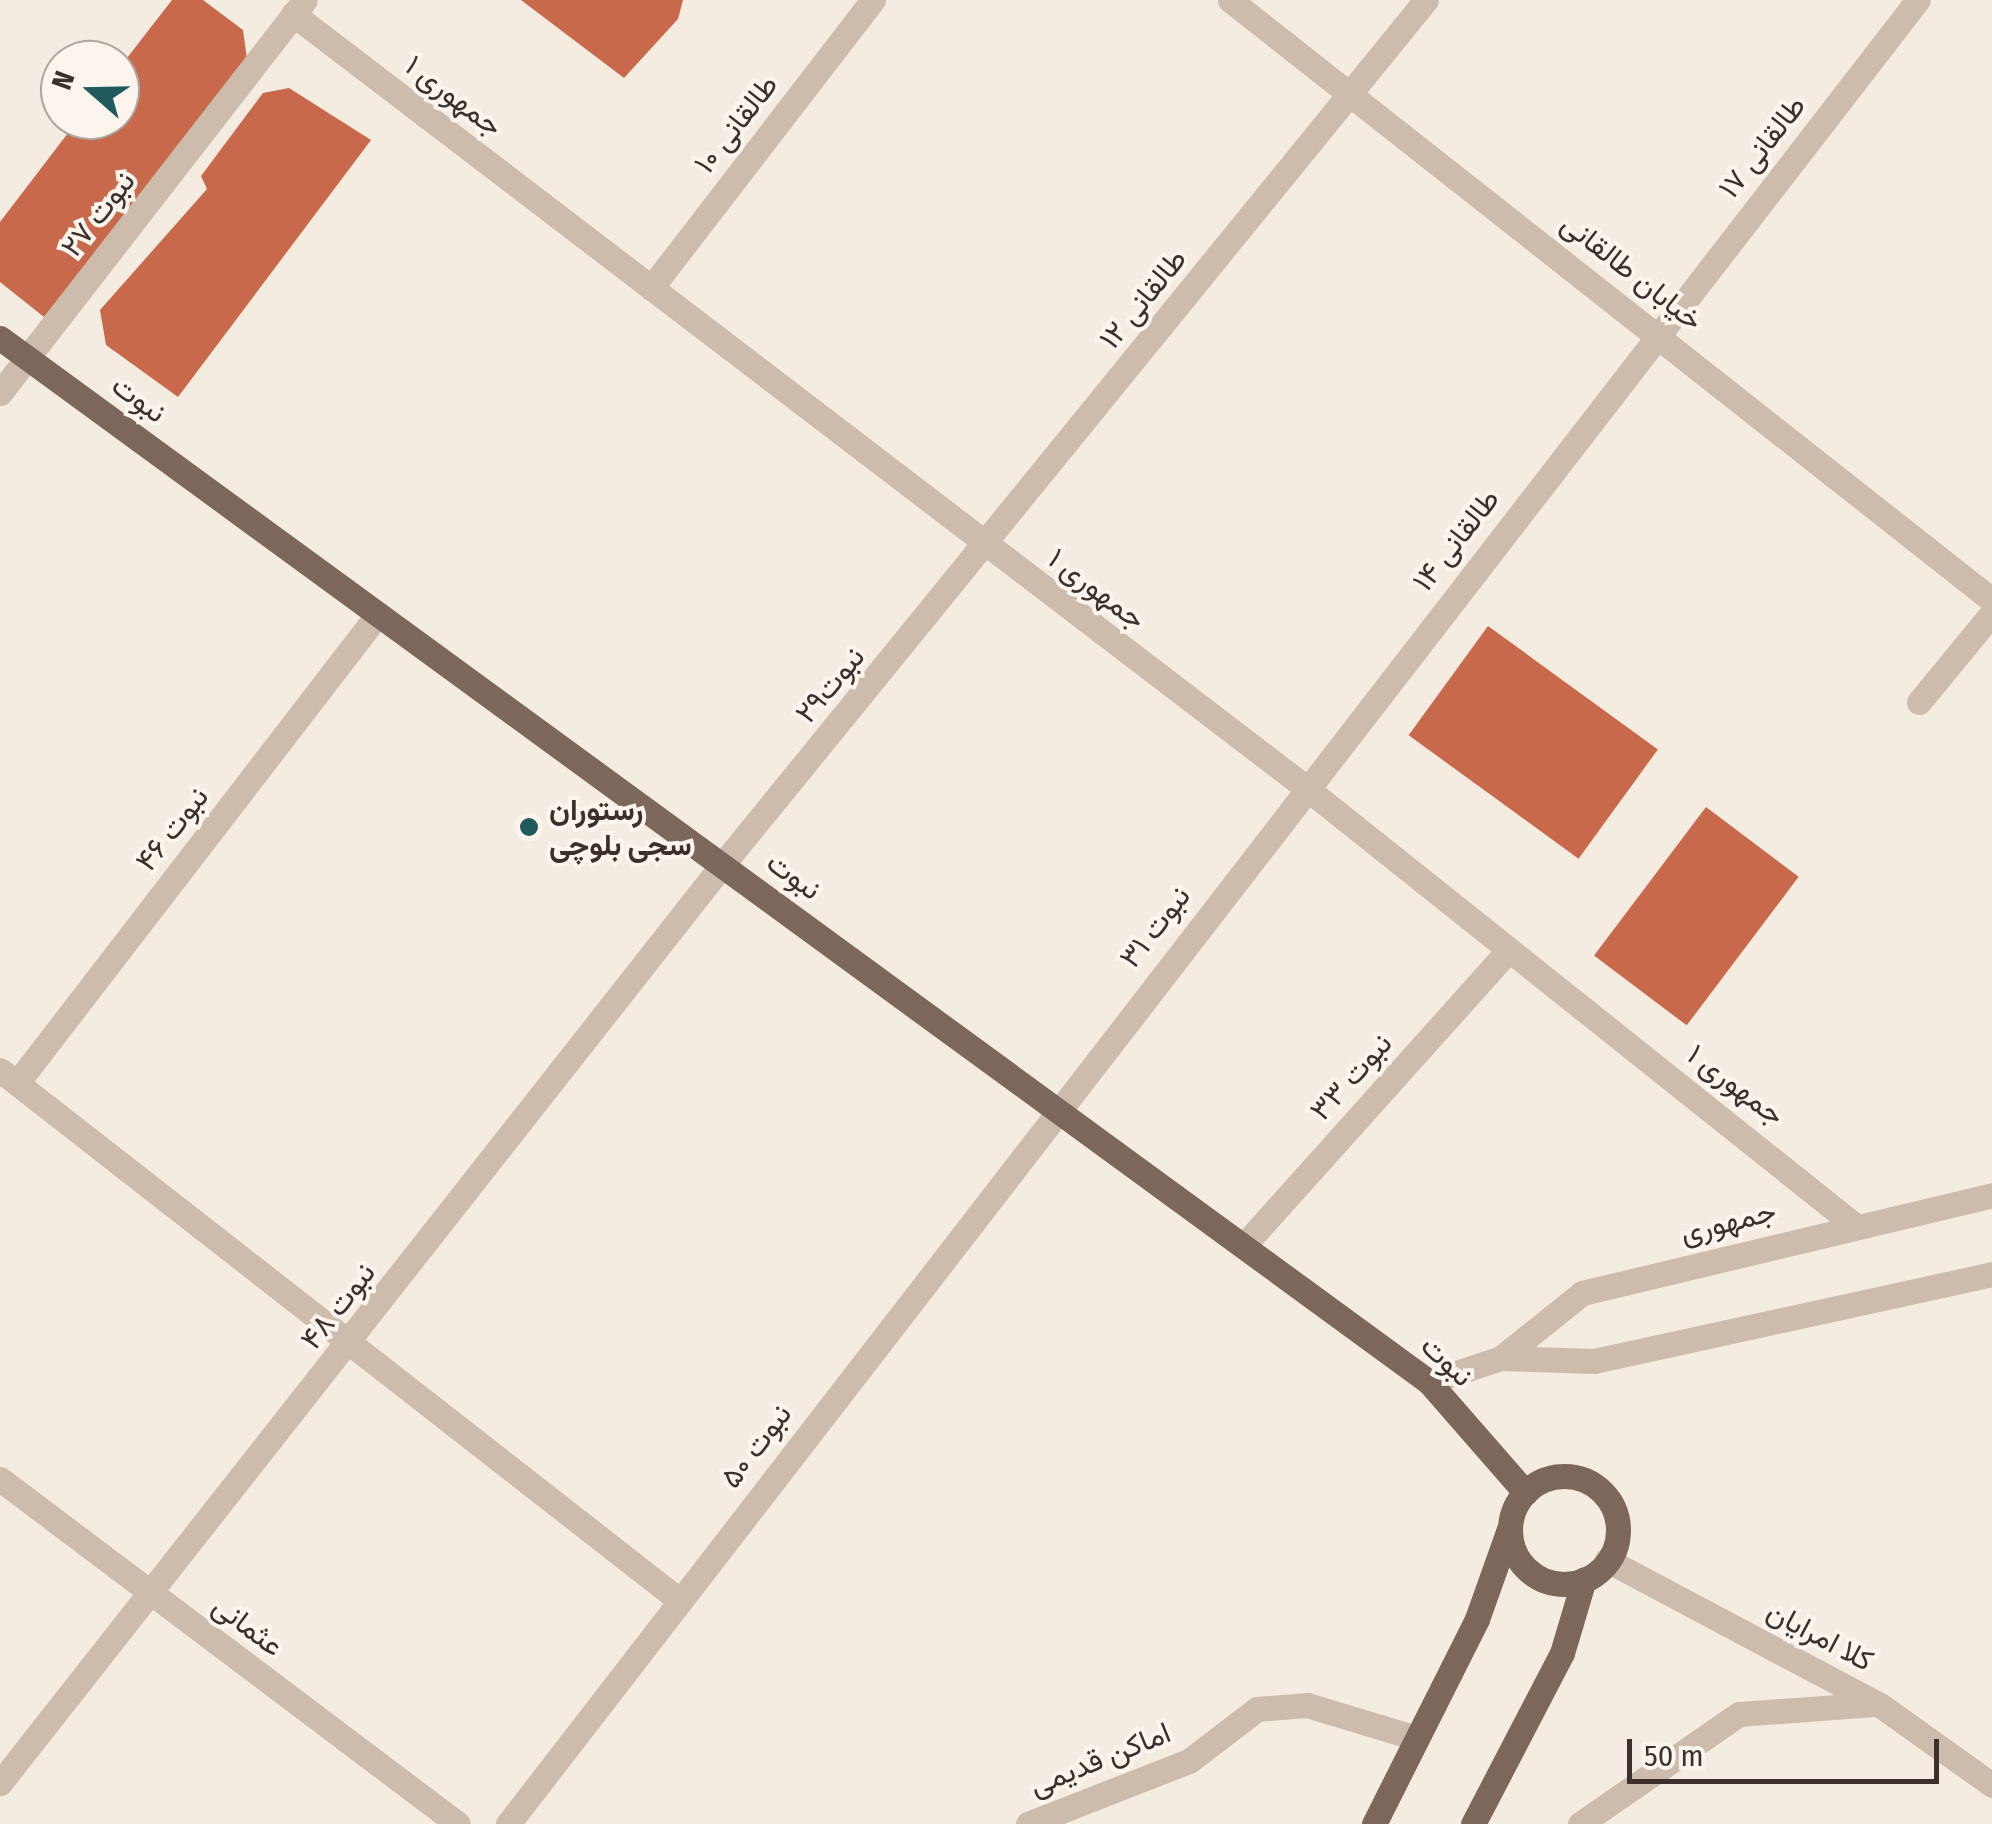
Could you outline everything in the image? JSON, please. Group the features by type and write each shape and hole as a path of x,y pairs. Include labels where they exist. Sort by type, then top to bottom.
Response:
{"main road":[{"name":"نبوت","path":"0,338 1246,1244 1429,1382 1526,1493"},
{"path":"1374,1824 1477,1618 1526,1493 1543,1479 1574,1476 1601,1489 1617,1516 1607,1560 1584,1579 1542,1697 1474,1824"},
{"path":"1509,1529 1517,1558 1540,1579 1584,1579"}],"street":[{"name":"طالقانی ۱۰","path":"650,288 873,0"},
{"name":"خیابان طالقانی","path":"1230,0 1658,333 1992,600"},
{"name":"طالقانی ۱۲","path":"987,546 1426,0"},
{"name":"طالقانی ۱۷","path":"1658,333 1918,0"},
{"name":"جمهوری ۱","path":"299,7 650,288 1305,787 1506,954 1854,1224"},
{"name":"نبوت ۲۷","path":"0,393 299,7"},
{"name":"طالقانی ۱۴","path":"1305,787 1658,333"},
{"name":"نبوت۲۹","path":"722,864 987,546"},
{"path":"1920,702 1992,612"},
{"name":"نبوت ۴۶","path":"9,1076 378,614"},
{"name":"نبوت ۳۱","path":"1056,1107 1305,787"},
{"name":"نبوت ۴۸","path":"0,1783 154,1596 722,864"},
{"name":"نبوت ۳۳","path":"1246,1244 1506,954"},
{"path":"9,1076 679,1600"},
{"name":"نبوت ۵۰","path":"508,1824 1056,1107"},
{"name":"جمهوری","path":"1501,1358 1582,1293 1854,1224 1992,1196"},
{"name":"جمهوری","path":"1429,1382 1501,1358 1594,1361 1992,1274"},
{"name":"عثمانی","path":"0,1479 458,1824"},
{"name":"کلا امرایان","path":"1607,1560 1880,1704 1992,1785"},
{"path":"1580,1824 1738,1714 1880,1704"},
{"name":"اماکن قدیمی","path":"1028,1824 1189,1761 1257,1709 1306,1705 1416,1738"}],"building":[{"path":"172,0 203,0 243,30 247,59 44,317 0,282 0,222 63,140 140,140 140,41"},
{"path":"521,0 683,0 678,19 624,78"},
{"path":"289,88 371,140 178,397 106,345 100,310 207,189 201,176 263,93"},
{"path":"1488,626 1658,749 1579,859 1409,735"},
{"path":"1706,807 1799,877 1687,1025 1594,956"}],"place":[{"name":"رستوران سجی بلوچی","path":"529,827"}]}
